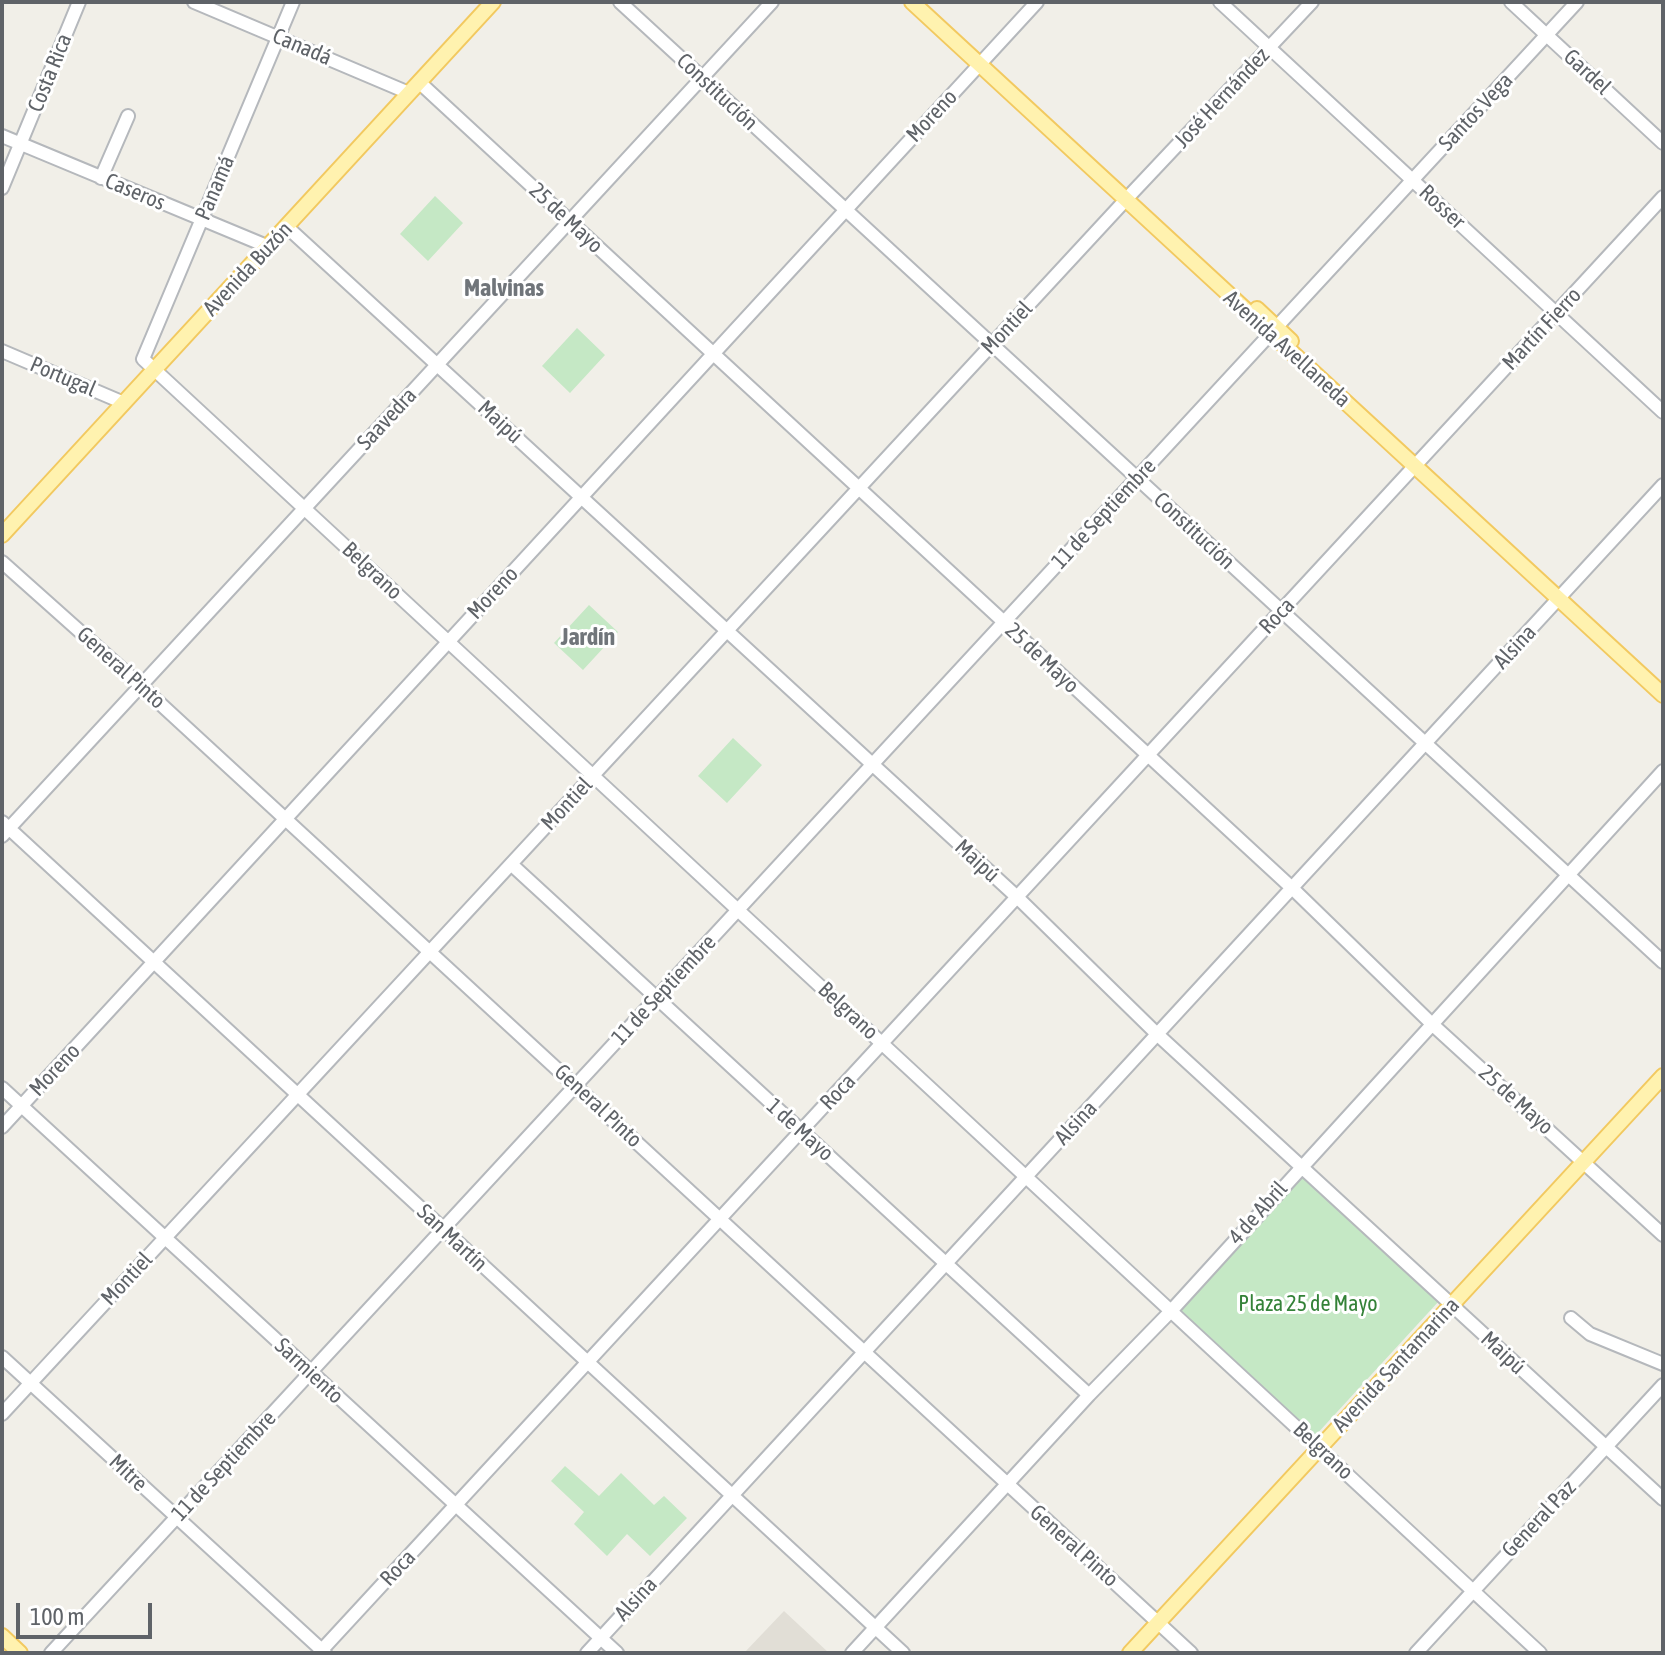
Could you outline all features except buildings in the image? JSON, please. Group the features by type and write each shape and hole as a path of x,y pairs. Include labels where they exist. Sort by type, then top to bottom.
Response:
{"main road":[{"name":"Avenida Buzón","path":"2,535 493,2"},
{"name":"Avenida Avellaneda","path":"912,2 982,61 1129,196 1561,596 1663,695"},
{"name":"Avenida Avellaneda","path":"924,2 982,61"},
{"name":"Avenida Avellaneda","path":"1561,596 1663,684"},
{"name":"Avenida Santamarina","path":"1130,1653 1663,1076"},
{"path":"2,1636 20,1653"}],"street":[{"name":"Costa Rica","path":"2,188 79,2"},
{"name":"Canadá","path":"194,2 414,88"},
{"name":"Panamá","path":"155,370 143,359 293,2"},
{"name":"Constitución","path":"620,2 1663,962"},
{"name":"Saavedra","path":"4,829 141,686 772,2"},
{"name":"Moreno","path":"2,1127 1037,2"},
{"name":"Rosser","path":"1220,2 1663,412"},
{"name":"José Hernández","path":"1129,196 1312,2"},
{"name":"Gardel","path":"1511,2 1663,143"},
{"name":"Santos Vega","path":"1273,331 1577,2"},
{"name":"25 de Mayo","path":"414,88 569,221 1663,1235"},
{"path":"101,178 128,116"},
{"name":"Caseros","path":"2,136 269,247"},
{"name":"Montiel","path":"2,1414 1129,196"},
{"name":"Martín Fierro","path":"1418,463 1663,197"},
{"name":"Maipú","path":"287,227 1017,897 1158,1035 1663,1499"},
{"name":"11 de Septiembre","path":"51,1653 1273,331"},
{"name":"Portugal","path":"2,351 124,403"},
{"name":"Belgrano","path":"155,370 1540,1653"},
{"name":"Roca","path":"322,1652 1418,463"},
{"name":"Alsina","path":"587,1653 1663,485"},
{"name":"General Pinto","path":"2,562 285,818 1191,1653"},
{"name":"4 de Abril","path":"852,1653 1089,1395 1171,1311 1663,771"},
{"name":"San Martín","path":"4,829 154,961 903,1653"},
{"name":"1 de Mayo","path":"511,864 1089,1395"},
{"name":"Sarmiento","path":"2,1088 617,1653"},
{"path":"1571,1318 1590,1334 1663,1364"},
{"name":"Mitre","path":"2,1357 322,1652"},
{"name":"General Paz","path":"1416,1653 1663,1385"}],"shaded area":[{"path":"784,1611 829,1653 744,1653"}],"green space":[{"path":"435,196 463,223 428,261 400,234"},
{"path":"577,328 605,355 570,393 542,366"},
{"path":"589,605 618,632 583,670 554,643"},
{"path":"733,738 762,765 727,803 698,776"},
{"name":"Plaza 25 de Mayo","path":"1304,1172 1439,1301 1315,1436 1178,1310"},
{"path":"565,1466 599,1496 621,1473 654,1505 664,1496 687,1518 650,1556 627,1534 607,1556 574,1524 584,1512 551,1481"}],"district":[{"name":"Malvinas","path":"504,288"},
{"name":"Jardín","path":"588,637"}]}
